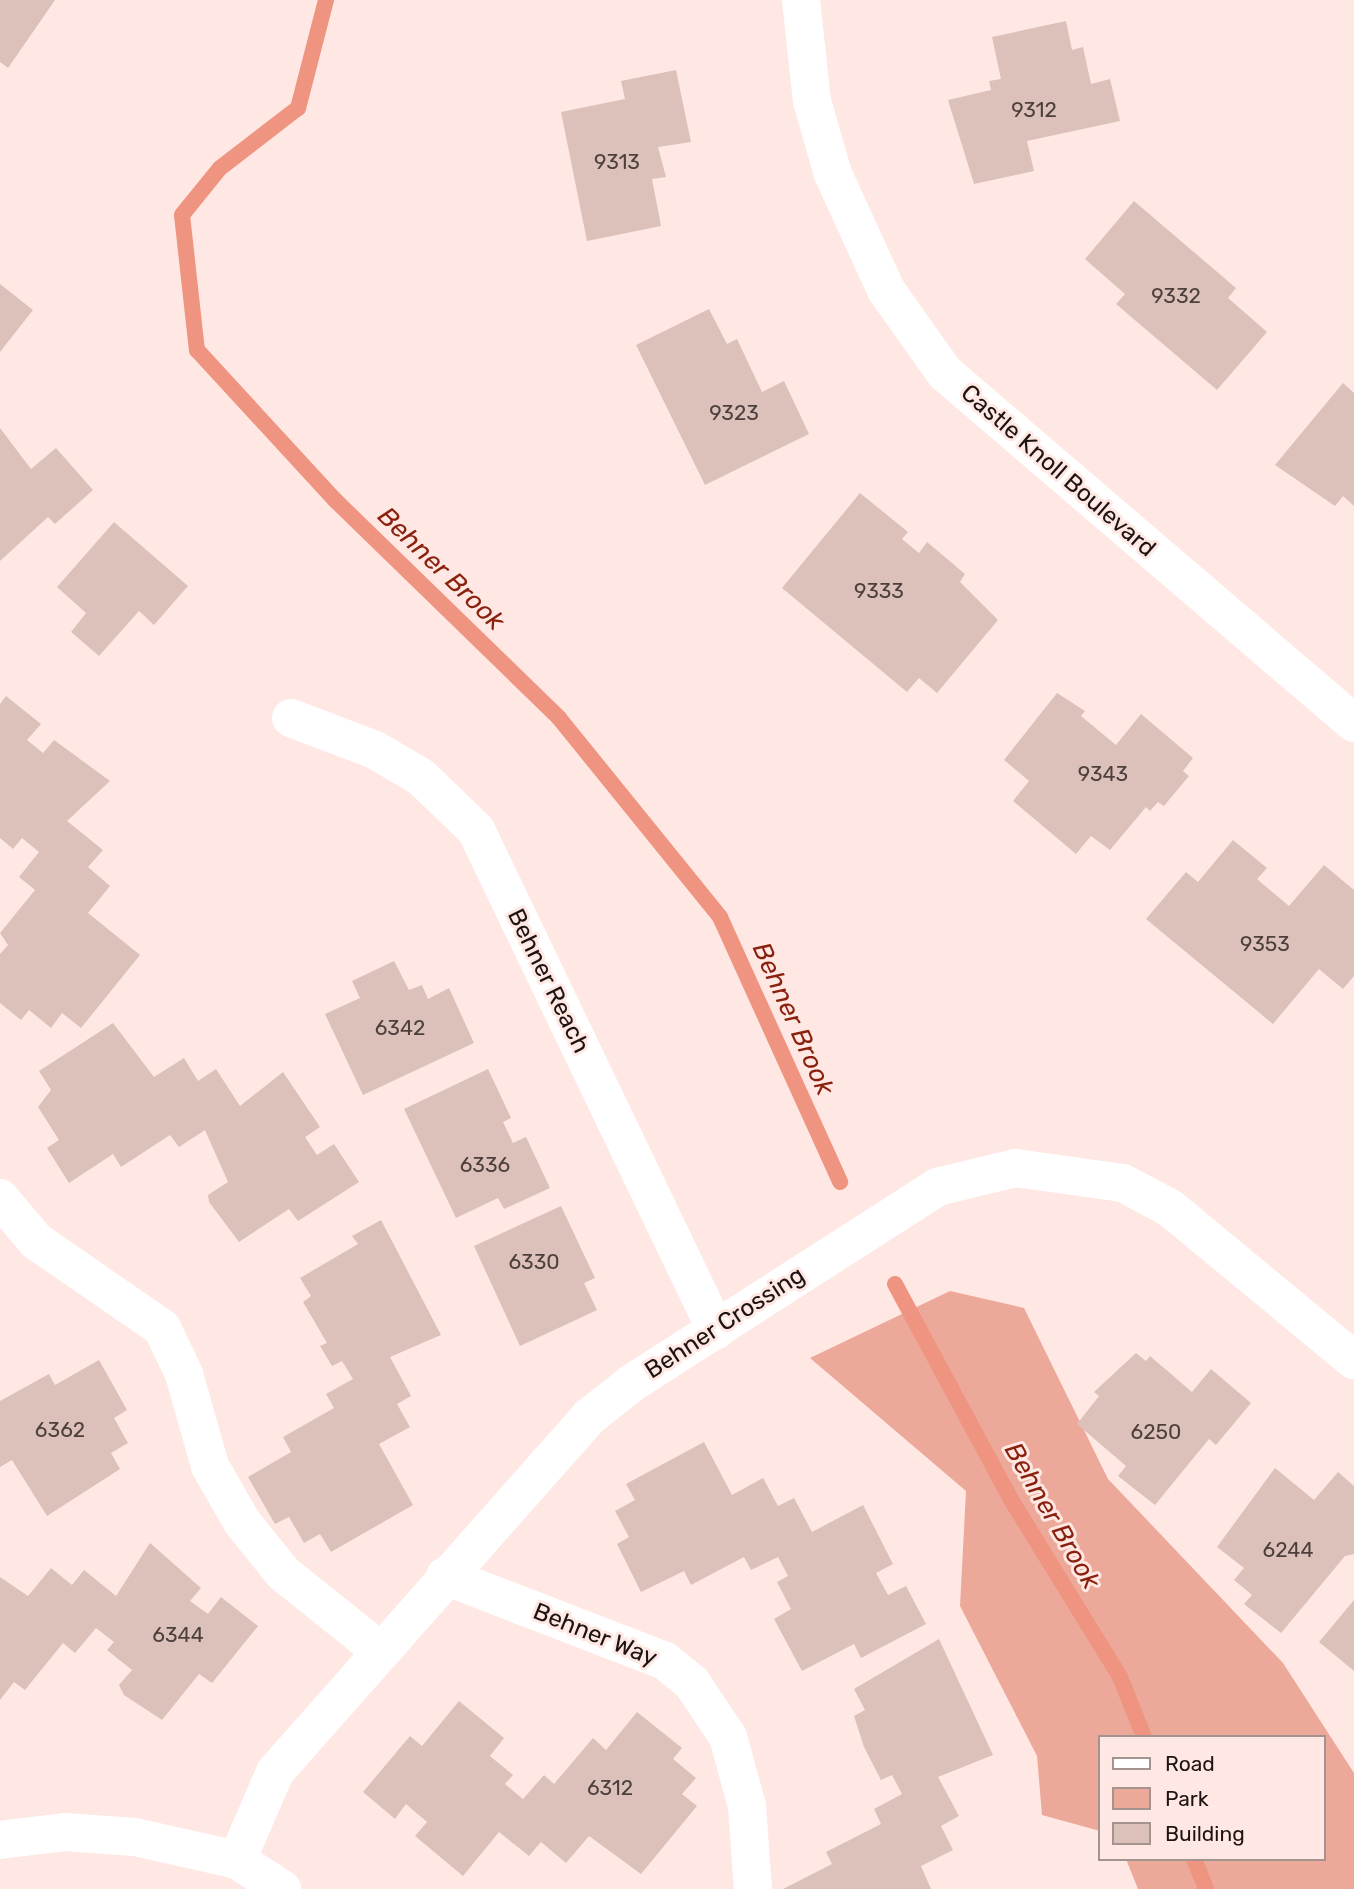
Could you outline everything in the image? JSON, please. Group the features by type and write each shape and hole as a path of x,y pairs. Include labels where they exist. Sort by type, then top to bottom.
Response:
{"street":[{"name":"Castle Knoll Boulevard","path":"801,0 812,101 838,186 886,290 945,373 1354,723"},
{"name":"Behner Reach","path":"291,718 375,750 421,777 476,830 716,1330"},
{"name":"Behner Crossing","path":"237,1860 275,1772 444,1576 589,1417 912,1199 963,1177 1043,1169 1123,1182 1148,1194 1354,1360"},
{"path":"0,1198 36,1241 162,1328 184,1374 210,1466 243,1522 283,1573 379,1650"},
{"name":"Behner Way","path":"444,1576 665,1661 692,1683 728,1737 747,1806 753,1889"},
{"path":"0,1840 112,1834 237,1860 282,1889"}],"green space":[{"path":"950,1291 1024,1308 1108,1479 1283,1663 1354,1773 1354,1889 1138,1889 1127,1861 1326,1861 1326,1735 1098,1735 1098,1830 1042,1815 1037,1756 960,1606 966,1491 810,1358"}],"building":[{"path":"0,0 55,0 8,68 0,62"},
{"path":"1066,21 1072,50 1083,47 1091,84 1110,79 1120,121 1027,141 1034,171 974,184 948,100 991,90 989,81 1001,79 992,37"},
{"path":"676,70 691,142 658,147 666,177 652,179 661,226 587,241 561,112 625,99 621,81"},
{"path":"1134,201 1236,288 1228,298 1267,332 1217,390 1116,304 1125,294 1085,259"},
{"path":"0,284 33,310 0,352"},
{"path":"709,309 727,344 737,339 762,392 784,381 809,434 705,485 636,345"},
{"path":"1343,383 1354,393 1354,506 1343,496 1335,506 1275,465"},
{"path":"0,428 31,469 56,448 93,490 55,524 48,517 0,561"},
{"path":"860,493 908,532 902,539 919,553 927,542 965,574 960,582 998,620 937,693 919,678 907,692 782,588"},
{"path":"114,522 188,586 154,625 139,611 99,656 71,632 86,613 57,587"},
{"path":"1057,693 1085,711 1081,716 1116,745 1141,714 1193,758 1183,771 1189,776 1164,806 1158,802 1150,811 1146,807 1110,850 1091,836 1076,854 1013,801 1029,781 1004,760"},
{"path":"6,696 41,724 27,740 43,753 54,740 110,781 67,821 103,850 88,867 110,886 88,913 140,955 81,1028 62,1013 51,1028 29,1010 21,1020 0,1003 0,954 8,945 0,933 35,890 19,877 39,852 22,838 13,849 0,838 0,704"},
{"path":"1233,840 1267,868 1257,879 1289,906 1324,865 1354,890 1354,976 1343,989 1319,969 1273,1024 1146,919 1186,872 1198,882"},
{"path":"394,961 409,990 422,985 428,999 449,988 474,1043 363,1095 325,1014 360,998 352,981"},
{"path":"113,1023 154,1077 184,1058 198,1081 216,1069 240,1106 283,1072 320,1127 305,1137 317,1155 334,1144 359,1182 298,1221 289,1209 239,1242 209,1202 208,1195 228,1182 205,1130 179,1147 170,1135 121,1167 113,1154 69,1183 47,1148 59,1140 38,1107 51,1090 39,1071"},
{"path":"488,1069 511,1118 503,1122 513,1143 526,1137 550,1188 504,1209 498,1198 456,1218 404,1109"},
{"path":"561,1206 595,1278 584,1283 597,1310 520,1346 474,1246"},
{"path":"381,1220 441,1335 390,1357 411,1396 397,1404 410,1427 379,1444 413,1505 331,1552 320,1534 304,1543 289,1517 275,1524 248,1477 291,1452 283,1437 334,1408 326,1394 353,1379 342,1361 332,1366 320,1346 327,1343 303,1302 311,1296 300,1278 358,1244 352,1236"},
{"path":"1136,1353 1146,1361 1150,1356 1192,1392 1211,1369 1251,1403 1216,1445 1209,1439 1155,1505 1118,1476 1126,1466 1077,1424 1099,1396 1094,1392"},
{"path":"99,1360 127,1410 114,1418 128,1443 111,1453 120,1469 47,1516 12,1460 0,1467 0,1401 49,1374 55,1385"},
{"path":"704,1442 732,1495 763,1478 778,1506 794,1498 812,1532 863,1505 893,1564 876,1573 888,1595 906,1586 926,1624 861,1658 854,1644 802,1671 774,1619 791,1609 777,1582 788,1576 778,1557 751,1570 744,1557 691,1585 684,1571 641,1592 617,1544 629,1537 615,1511 635,1500 626,1484"},
{"path":"1275,1468 1314,1500 1338,1472 1354,1486 1354,1554 1345,1556 1281,1633 1244,1604 1252,1595 1234,1580 1244,1568 1217,1547"},
{"path":"150,1543 201,1588 190,1601 208,1614 221,1597 258,1626 212,1683 199,1674 162,1720 124,1695 119,1685 132,1670 107,1650 114,1642 96,1628 75,1653 63,1643 25,1690 14,1682 0,1700 0,1577 28,1596 51,1568 72,1585 84,1570 116,1596"},
{"path":"1354,1600 1354,1671 1319,1642"},
{"path":"939,1639 993,1755 938,1777 959,1816 941,1826 953,1850 921,1866 931,1889 783,1889 832,1864 826,1852 881,1824 874,1809 902,1794 892,1775 881,1780 864,1747 854,1716 865,1710 854,1689"},
{"path":"459,1701 504,1738 490,1756 513,1775 505,1784 523,1799 544,1775 554,1784 593,1738 606,1750 637,1712 682,1748 673,1759 696,1778 682,1794 697,1806 641,1874 589,1836 566,1863 541,1842 529,1856 499,1832 463,1876 415,1836 427,1822 406,1804 395,1819 363,1792 410,1736 422,1746"}],"waterway":[{"name":"Behner Brook","path":"326,0 298,108 220,168 182,215 197,350 336,501 559,718 720,917 840,1182"},
{"name":"Behner Brook","path":"895,1284 1010,1498 1120,1677 1143,1735"},
{"name":"Behner Brook","path":"1195,1861 1206,1889"}]}
